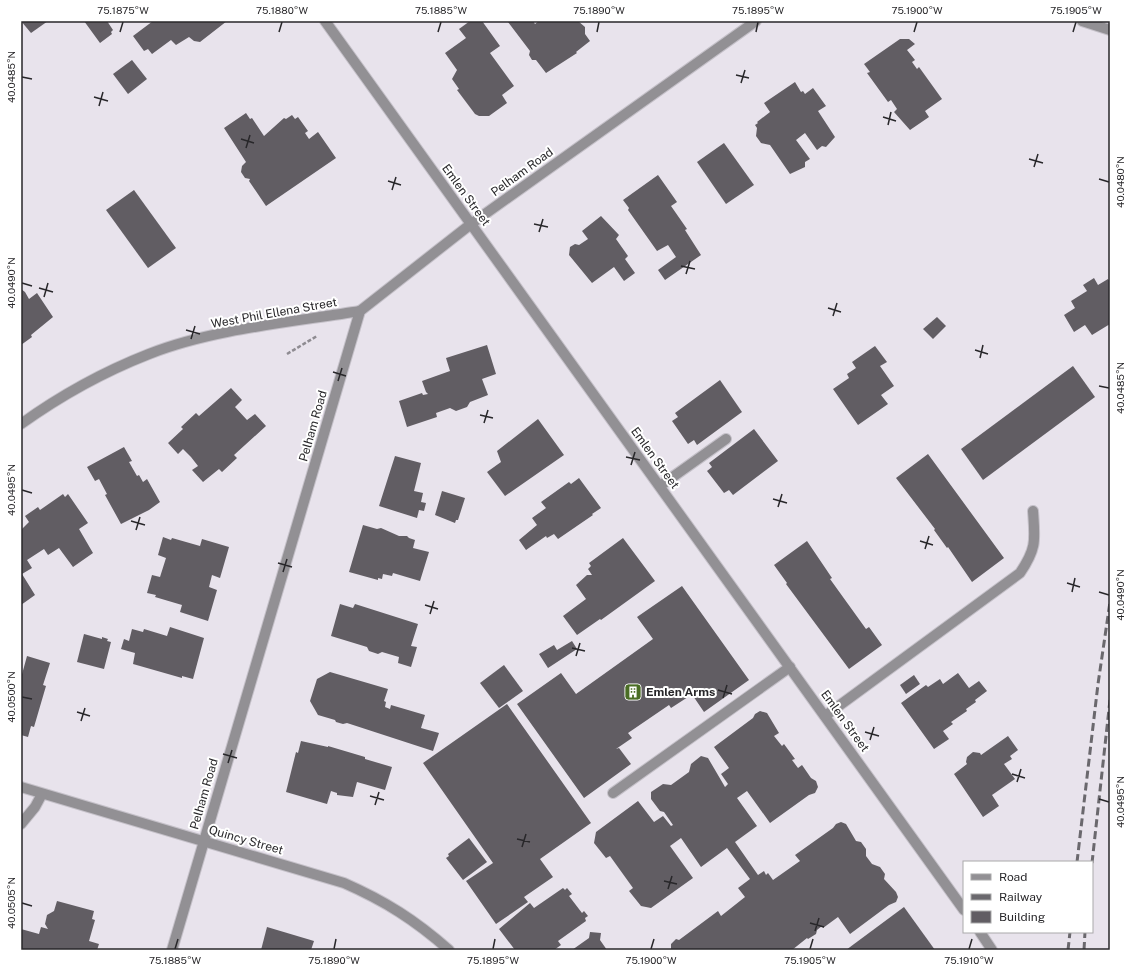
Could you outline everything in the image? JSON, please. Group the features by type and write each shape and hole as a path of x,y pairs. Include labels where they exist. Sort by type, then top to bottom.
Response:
{"street":[{"name":"Emlen Street","path":"325,21 963,909"},
{"name":"Pelham Road","path":"172,950 360,311 471,224 756,21"},
{"path":"1082,21 1110,30"},
{"name":"West Phil Ellena Street","path":"21,424 78,388 150,354 186,342 236,331 360,311"},
{"path":"660,486 726,439"},
{"path":"826,716 1020,573 1031,558 1035,540 1032,512"},
{"path":"613,793 790,667"},
{"name":"Quincy Street","path":"21,787 344,883 375,896 415,921 449,950"},
{"path":"21,824 35,807 42,794"},
{"path":"981,933 992,950"}],"building":[{"path":"21,21 48,21 31,33"},
{"path":"84,21 107,21 113,30 111,32 112,34 100,43"},
{"path":"153,21 227,21 200,42 194,41 189,37 176,45 171,40 152,54 148,49 144,51 133,36"},
{"path":"470,21 482,21 500,46 490,53 514,86 502,95 507,103 489,116 479,116 475,114 457,90 459,89 452,79 457,70 445,53 466,38 459,29"},
{"path":"533,21 535,24 539,21 578,21 585,27 585,34 590,41 576,52 577,53 546,73 536,60 532,60 529,55 530,51 508,22"},
{"path":"900,39 909,39 915,44 907,50 915,60 912,62 917,69 919,67 942,99 925,111 929,117 910,130 894,112 897,109 891,100 888,102 867,73 870,72 864,64"},
{"path":"132,60 147,79 128,94 113,74"},
{"path":"795,82 801,92 803,91 805,94 813,88 826,106 818,111 835,137 826,147 822,146 817,150 805,133 796,140 810,159 805,162 805,167 790,174 770,145 761,143 756,136 757,128 755,125 770,112 764,103"},
{"path":"246,113 250,119 252,118 264,136 284,118 286,119 292,115 295,119 298,117 308,131 305,133 309,139 318,132 336,158 266,206 249,181 250,179 245,178 241,172 242,166 246,162 224,128"},
{"path":"724,143 754,185 726,204 697,162"},
{"path":"658,175 677,202 671,206 687,229 685,230 701,255 665,280 658,270 676,257 668,245 657,251 628,210 629,208 623,200"},
{"path":"134,190 176,248 148,268 106,210"},
{"path":"601,216 619,235 616,239 628,256 625,259 635,273 624,281 614,267 592,283 569,255 570,247 575,244 579,245 588,239 582,231"},
{"path":"1094,278 1098,285 1108,279 1110,282 1110,324 1092,335 1085,325 1074,332 1064,315 1075,308 1071,301 1087,291 1083,285"},
{"path":"21,289 25,292 29,299 37,293 53,317 31,335 32,337 21,345"},
{"path":"937,317 946,326 933,339 923,329"},
{"path":"487,345 496,374 482,379 488,395 470,402 467,407 456,411 450,408 436,413 437,417 407,427 399,401 422,393 423,395 428,394 422,381 450,371 446,358"},
{"path":"875,346 887,362 880,366 894,386 881,395 888,404 858,425 833,389 849,378 847,374 856,368 852,362"},
{"path":"1073,366 1095,397 983,480 961,449"},
{"path":"720,380 742,412 697,445 694,440 688,444 672,421 678,417 675,413"},
{"path":"231,388 242,400 235,407 247,420 255,414 266,426 234,455 237,458 222,472 219,469 203,482 192,470 198,466 191,457 183,449 178,454 168,443 183,429 181,427 196,413 199,416"},
{"path":"538,419 564,455 505,496 487,472 501,462 497,451"},
{"path":"754,429 778,461 733,495 729,490 724,493 707,471 712,467 709,463"},
{"path":"124,447 132,461 129,462 137,476 139,475 143,482 147,479 160,502 149,510 121,524 105,495 107,494 99,479 95,481 87,467"},
{"path":"928,454 1004,558 972,582 948,547 947,548 934,530 935,529 896,478"},
{"path":"395,456 421,463 414,491 423,493 421,502 426,503 424,511 419,510 417,518 379,506"},
{"path":"579,478 601,508 558,539 554,534 547,538 546,536 526,550 519,540 537,525 532,518 546,508 541,502 569,482 571,484"},
{"path":"442,491 465,498 458,520 456,520 455,523 435,515"},
{"path":"63,494 65,497 68,494 88,523 79,529 93,553 73,567 59,548 48,555 44,549 27,560 32,568 22,574 35,595 21,605 21,530 29,522 25,516 38,507 40,510"},
{"path":"363,525 377,529 381,528 399,536 407,536 415,540 413,548 429,552 420,581 393,573 392,576 383,574 382,579 378,578 378,580 349,572"},
{"path":"163,537 200,546 202,539 229,547 220,578 212,575 209,587 217,590 208,621 180,612 182,605 147,593 152,575 160,577 166,558 158,555"},
{"path":"623,538 655,581 601,620 600,619 577,635 563,616 586,599 576,585 587,575 592,575 588,569 591,566 589,563"},
{"path":"807,541 832,578 830,579 866,629 869,627 882,645 849,669 786,584 787,583 774,565"},
{"name":"Emlen Arms","path":"682,586 749,680 704,712 689,690 685,693 688,697 671,708 669,705 628,733 632,738 616,749 619,748 631,764 584,798 517,704 561,673 576,694 653,639 637,617"},
{"path":"340,604 353,608 355,604 418,624 411,646 417,647 411,667 398,663 399,657 382,652 378,654 369,651 367,647 331,636"},
{"path":"170,627 204,638 193,679 182,676 182,678 133,664 135,653 121,649 124,639 129,641 132,629 143,632 144,629 167,636"},
{"path":"84,634 102,639 102,637 111,642 104,669 77,662"},
{"path":"572,641 577,649 548,668 539,654 554,645 557,650"},
{"path":"27,656 50,663 43,685 46,686 34,727 31,726 28,737 21,735 21,678"},
{"path":"504,665 523,691 499,708 480,683"},
{"path":"330,672 388,689 384,701 386,702 385,707 390,709 391,705 425,715 421,728 439,733 433,751 347,723 343,724 336,722 335,720 318,715 310,701 317,679"},
{"path":"958,673 969,688 979,681 987,691 966,709 967,711 951,722 953,724 943,731 949,739 934,749 901,703 926,685 928,687 940,679 943,684"},
{"path":"914,675 920,684 906,694 900,685"},
{"path":"507,704 591,823 540,859 553,877 524,897 528,902 496,924 466,881 493,863 423,763"},
{"path":"760,711 767,713 779,733 774,736 782,746 784,744 795,759 792,760 798,768 802,765 811,778 816,781 818,787 815,793 809,795 770,823 747,791 737,798 757,826 735,842 758,875 764,871 766,875 768,873 773,880 800,861 795,855 833,828 836,824 841,822 846,824 856,841 861,842 866,849 866,856 872,864 880,867 885,874 884,879 896,892 898,897 896,902 889,905 850,934 838,917 823,928 822,926 817,930 816,934 808,939 807,938 792,950 671,950 671,944 676,939 679,940 718,911 721,916 745,897 738,888 750,879 727,848 701,867 681,838 670,846 693,878 651,908 641,906 629,891 633,888 610,856 606,858 594,843 596,832 638,801 654,822 663,816 671,826 673,825 664,812 660,811 651,799 651,792 663,784 671,785 689,772 691,764 701,756 708,758 725,787 728,784 721,774 729,768 714,747"},
{"path":"1008,736 1018,750 1010,756 1012,759 1004,764 1015,779 992,795 999,806 983,817 954,774 967,764 967,757 973,752 980,753 981,755"},
{"path":"301,741 328,746 392,767 385,790 357,782 353,797 337,795 337,793 331,791 327,804 286,792 296,752 298,753"},
{"path":"469,838 487,862 463,880 446,858 449,856 448,854"},
{"path":"563,888 565,890 567,888 572,894 569,896 582,913 584,911 588,916 585,918 586,921 558,941 561,945 554,950 515,950 499,929 530,903 534,908"},
{"path":"57,901 94,911 92,919 95,920 89,941 99,944 97,950 21,950 21,929 39,934 41,927 48,929 45,924 47,915 54,911"},
{"path":"904,907 935,950 846,950"},
{"path":"267,927 314,941 311,950 261,950"},
{"path":"590,932 601,933 600,940 607,950 572,950 589,938"}],"railway":[{"path":"1077,861 1098,684 1110,602"},
{"path":"1092,861 1110,700"},
{"path":"1068,950 1070,933"},
{"path":"1084,950 1085,933"}],"place":[{"name":"Emlen Arms","path":"633,692"}]}
